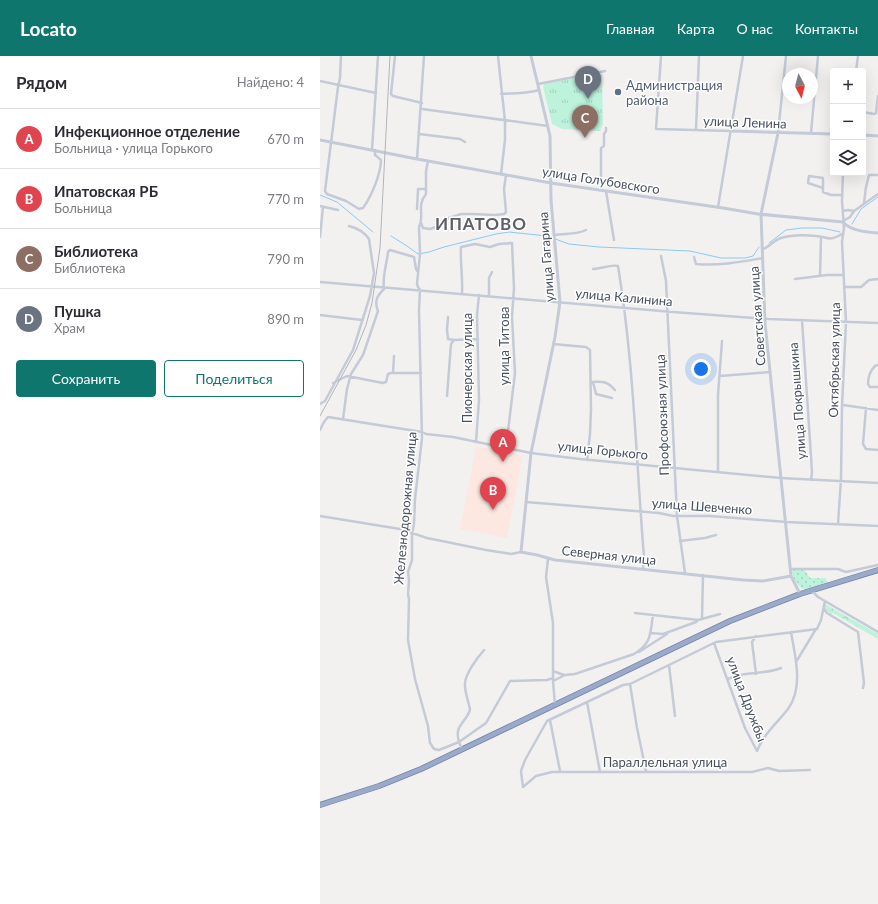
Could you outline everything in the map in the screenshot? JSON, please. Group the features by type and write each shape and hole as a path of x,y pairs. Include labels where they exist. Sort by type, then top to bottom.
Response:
{"highway":[{"path":"320,805 387,783 462,750 716,628 811,590 878,570"}],"street":[{"path":"341,56 340,78 330,142 325,191 329,195 346,201 359,209 363,209 374,187 381,165 381,160 375,155 373,150 378,56"},
{"path":"395,56 391,94 393,96 422,103"},
{"path":"417,159 422,109 424,56"},
{"path":"498,56 505,140 501,174"},
{"name":"улица Гагарина","path":"521,552 531,453 560,302 551,183 550,136 531,56"},
{"name":"улица Ленина","path":"661,56 656,129 830,134"},
{"path":"696,130 699,56"},
{"path":"718,207 743,56"},
{"name":"Советская улица","path":"786,56 778,133 761,214 765,318 791,576"},
{"path":"811,134 818,56"},
{"path":"856,68 858,56"},
{"path":"538,84 605,72"},
{"path":"320,81 376,93"},
{"path":"501,94 514,92 529,93 539,90"},
{"path":"866,113 876,113 878,96"},
{"path":"422,109 548,126"},
{"path":"601,190 602,148 604,146 604,134 606,128"},
{"path":"419,134 460,139 465,142"},
{"path":"866,135 878,136"},
{"name":"улица Голубовского","path":"320,140 551,183 761,214 842,222 846,226 853,229 878,233"},
{"path":"428,161 426,171 426,194 421,200 421,223 423,228 430,229 441,225 446,219 461,214 495,216 505,214 504,189 506,175"},
{"path":"864,204 869,175 878,175"},
{"path":"823,188 808,182 808,176 823,178 823,188 823,192 831,195 842,195"},
{"name":"Октябрьская улица","path":"838,524 841,481 842,404 846,322 843,275 843,176"},
{"path":"417,209 418,189 426,189"},
{"path":"606,191 614,240"},
{"path":"842,222 850,218 854,211 878,194"},
{"path":"320,237 322,206 338,210"},
{"path":"843,211 854,211"},
{"name":"Железнодорожная улица","path":"421,223 419,227 420,253 418,287 420,290 422,432 412,534 412,560 408,572 408,637 415,679 432,747 439,750 459,742"},
{"path":"320,404 325,401 353,350 374,273 369,239 366,235 354,227 349,226"},
{"path":"555,236 565,233 579,234 586,230"},
{"path":"763,249 781,238 806,235 822,238 834,238 843,234"},
{"path":"820,276 820,241 822,238"},
{"name":"улица Титова","path":"461,247 475,244 490,247 499,244 512,243 514,298 512,317 515,373 506,448"},
{"name":"Пионерская улица","path":"461,247 462,293"},
{"path":"343,419 347,389 352,374 363,355 376,318 378,311 375,304 376,301 384,289 384,272 388,252 390,250 414,256 418,273"},
{"name":"Профсоюзная улица","path":"661,256 666,281 668,311 677,516 685,573"},
{"path":"694,257 696,264 704,265 737,263 763,258"},
{"path":"593,269 618,266 633,386 639,464 644,557 643,568"},
{"path":"489,296 489,278 492,272"},
{"path":"795,279 826,275 843,275"},
{"path":"844,287 861,287 869,280 878,279"},
{"name":"улица Калинина","path":"320,282 384,289 389,288 462,293 624,308 765,318 878,323"},
{"name":"Пионерская улица","path":"476,442 479,400 477,315 479,295"},
{"path":"320,315 362,320"},
{"path":"448,317 448,339 478,339"},
{"name":"улица Покрышкина","path":"802,320 812,472 811,480"},
{"path":"447,396 451,344 454,340"},
{"path":"718,471 718,395 722,342"},
{"path":"553,344 586,347 589,349 591,354 592,382 590,434 587,460"},
{"path":"393,372 394,356"},
{"path":"878,365 872,368 868,377 868,384 870,387 878,387"},
{"path":"333,383 344,377 351,377 383,383 386,382 388,374 393,372 421,373"},
{"path":"720,376 770,372"},
{"path":"592,382 600,381 607,383 615,390"},
{"path":"592,382 597,394"},
{"path":"591,395 597,394 612,398"},
{"path":"842,404 878,410"},
{"path":"866,408 862,440 863,445 868,449 878,450"},
{"name":"улица Горького","path":"320,430 328,417 422,432 426,434 447,436 531,453 587,460 781,478 878,483"},
{"name":"улица Шевченко","path":"525,502 641,513 658,513 677,516 710,516 786,522 878,526"},
{"path":"320,516 400,529 412,534"},
{"name":"Северная улица","path":"412,534 503,553 514,554 521,552 548,559 763,581 791,576"},
{"path":"680,541 716,535"},
{"path":"548,559 546,577 553,623 553,680 555,705"},
{"path":"791,569 838,569 846,572 878,565"},
{"path":"700,619 703,575"},
{"path":"791,576 800,594"},
{"path":"811,590 825,601 878,632"},
{"path":"796,663 821,620 825,601"},
{"path":"824,609 827,613 858,632 864,683 863,688"},
{"path":"635,613 700,619 720,614"},
{"path":"634,654 640,651 648,641 653,615"},
{"path":"650,633 659,635 673,631 700,619"},
{"path":"560,771 550,720 622,685 630,684 714,643 816,628"},
{"path":"459,742 486,723 510,681 553,680 565,675 575,674 634,654 647,648 673,631"},
{"path":"791,632 796,663"},
{"path":"756,636 752,642 756,674"},
{"name":"улица Дружбы","path":"714,643 745,728 757,751 762,740 794,697 798,679 796,663"},
{"path":"462,750 457,736 458,730 470,710 465,688 465,680 478,657 484,650"},
{"path":"669,665 675,716"},
{"path":"728,679 737,676 775,671 781,668"},
{"path":"553,671 565,675"},
{"path":"630,684 646,772"},
{"path":"587,702 600,772"},
{"name":"Параллельная улица","path":"550,720 544,725 525,760 521,771 523,787 536,776 547,772 560,771 756,771 768,768 780,771 810,770"}],"shaded area":[{"path":"476,446 523,455 507,538 460,529"}],"green space":[{"path":"601,73 599,74 602,74 603,124 600,131 562,129 552,124 543,87 544,84"},
{"path":"793,570 805,570 810,578 825,578 828,582 807,590 804,589 795,581 792,572"},
{"path":"825,604 878,634 878,639 833,613 831,614 825,609"}],"waterway":[{"path":"320,195 337,202 373,232"},
{"path":"852,224 861,209 878,197"},
{"path":"769,243 786,230 822,228 840,232"},
{"path":"391,236 418,254 509,232 547,236 569,244 599,247 690,251 721,258 745,258 753,256 759,247"}],"railway":[{"path":"320,416 356,350 366,325 372,303 380,248 390,56"}],"place":[{"name":"Администрация района","path":"618,92"},
{"name":"Пушка","path":"588,99"},
{"name":"Библиотека","path":"585,138"},
{"name":"Инфекционное отделение","path":"503,462"},
{"name":"Ипатовская РБ","path":"493,510"}],"district":[{"name":"ИПАТОВО","path":"481,224"}]}
